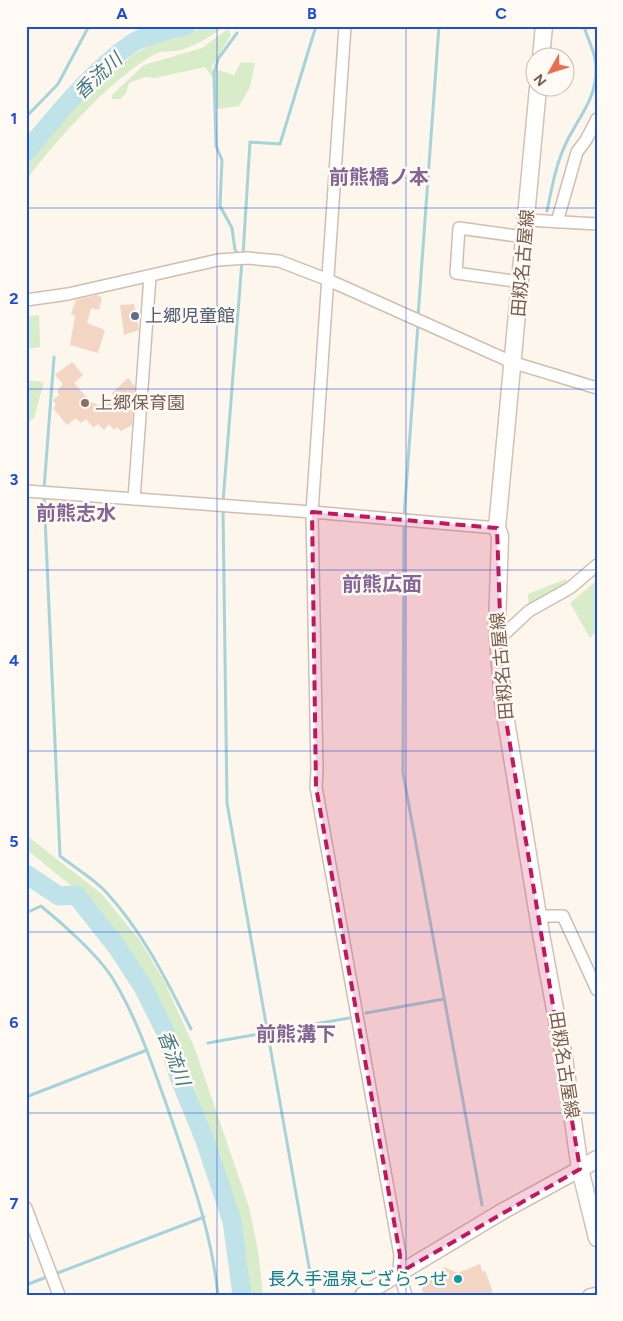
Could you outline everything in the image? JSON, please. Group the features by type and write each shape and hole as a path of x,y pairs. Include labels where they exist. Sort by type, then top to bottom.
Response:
{"main road":[{"path":"542,48 544,26"},
{"name":"田籾名古屋線","path":"537,98 528,220 524,237 514,363 497,528 500,536 497,591 498,640 503,702 564,1058 580,1169 597,1238"},
{"path":"580,1169 597,1159"}],"street":[{"path":"344,26 334,204 326,279 312,512 318,770 316,787 400,1255 399,1273 406,1295"},
{"path":"557,222 577,152 597,119"},
{"path":"528,220 597,224"},
{"path":"521,282 456,273 459,228 524,237"},
{"path":"26,300 68,294 218,260 247,258 279,261 326,279 514,363 551,372 597,388"},
{"path":"134,499 150,276"},
{"path":"26,491 497,528"},
{"path":"498,640 529,611 570,588 597,565"},
{"path":"539,916 563,916 597,990"},
{"path":"363,1295 503,1211 580,1169"},
{"path":"26,1208 59,1295"},
{"path":"589,1295 597,1293"}],"highlighted area":[{"path":"312,512 497,528 503,702 580,1169 399,1273 400,1255 316,787"}],"green space":[{"path":"205,26 224,26 204,40 187,48 158,53 124,75 69,129 26,181 26,162 75,105 134,54 155,43 176,39"},
{"path":"228,29 231,35 211,68 234,75 241,62 255,63 250,87 239,106 217,109 213,78 205,67 155,78 145,77 129,83 126,93 120,99 112,99 112,95 144,65 202,48"},
{"path":"39,315 40,347 26,349 26,317"},
{"path":"26,380 44,382 34,418 26,424"},
{"path":"566,579 570,588 529,611 528,594"},
{"path":"597,580 597,630 590,638 570,603"},
{"path":"26,835 102,894 141,942 165,983 195,1049 249,1207 258,1250 263,1295 250,1295 246,1253 236,1210 183,1053 153,988 130,950 91,902 26,849"}],"building":[{"path":"96,295 102,297 99,310 91,308 87,323 105,330 98,353 70,345 75,316 71,314 76,300"},
{"path":"134,304 139,330 124,335 120,305"},
{"path":"72,362 83,375 74,383 91,402 99,405 103,406 115,397 112,393 128,378 135,387 132,425 121,431 117,427 114,430 109,424 104,430 98,424 93,427 86,419 81,423 76,418 67,425 53,408 56,405 53,400 59,395 57,391 63,384 55,375"},
{"name":"長久手温泉ござらっせ","path":"480,1264 483,1273 485,1270 492,1295 424,1295 420,1282 440,1275 444,1267 458,1273"}],"waterway":[{"path":"26,117 58,84 89,26"},
{"name":"香流川","path":"26,152 89,80 117,55 131,44 144,38 186,26"},
{"path":"243,255 250,142 280,144 316,26"},
{"path":"418,317 439,26"},
{"path":"547,211 560,158 590,99 595,81 595,59 584,26"},
{"path":"237,33 218,59 214,74 216,146 222,160 220,206 232,228 235,250 239,255"},
{"path":"223,502 242,261"},
{"path":"404,517 418,324"},
{"path":"44,489 54,357"},
{"path":"44,495 60,856 101,887 132,924 163,975 191,1029"},
{"path":"223,508 227,803 314,1295"},
{"path":"404,523 403,773 482,1205"},
{"name":"香流川","path":"26,874 59,896 76,895 117,947 143,987 165,1031 179,1077 204,1138 232,1221 242,1295"},
{"path":"26,913 41,906 90,950 107,970 122,995 151,1061 192,1180 205,1224 218,1295"},
{"path":"366,1013 444,999"},
{"path":"208,1043 349,1018"},
{"path":"26,1097 147,1050"},
{"path":"55,1274 204,1217"},
{"path":"26,1285 49,1276"}],"place":[{"name":"上郷児童館","path":"135,316"},
{"name":"上郷保育園","path":"85,403"},
{"name":"長久手温泉ござらっせ","path":"458,1279"}],"district":[{"name":"前熊橋ノ本","path":"379,177"},
{"name":"前熊志水","path":"76,513"},
{"name":"前熊広面","path":"382,584"},
{"name":"前熊溝下","path":"296,1034"}]}
